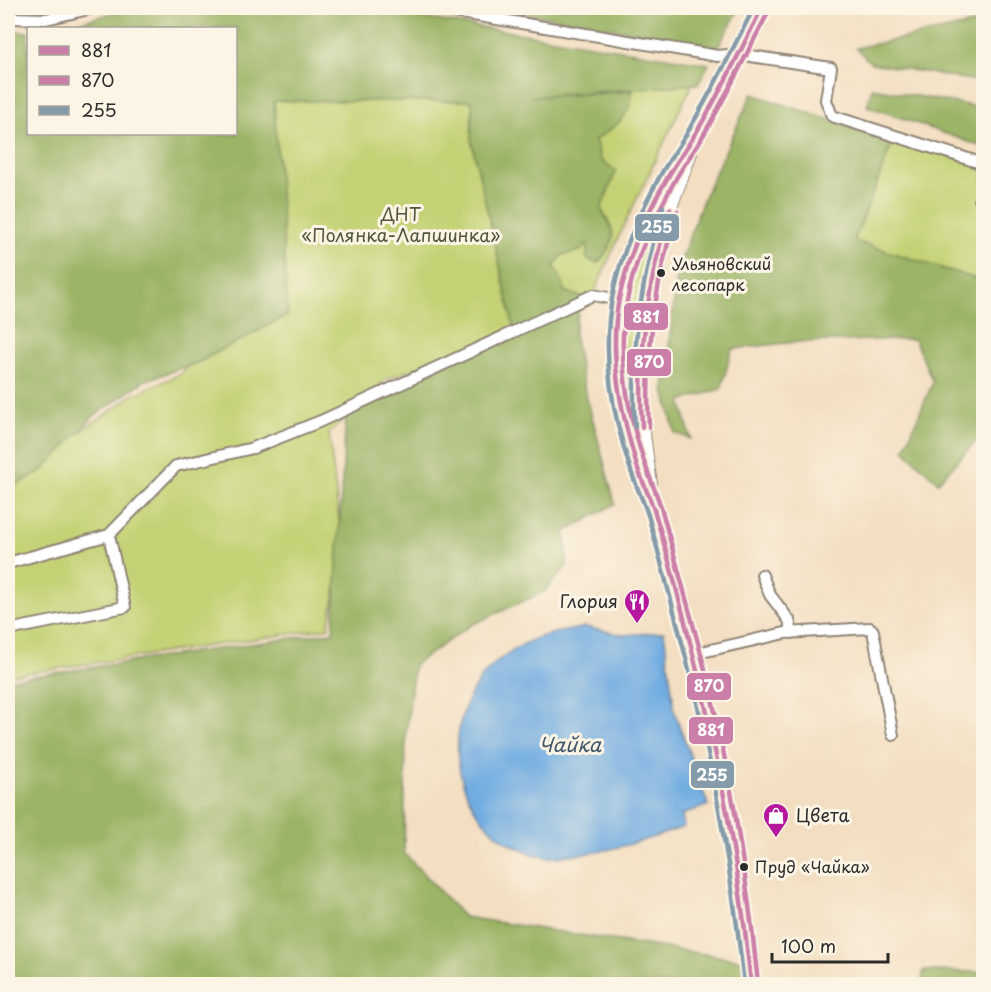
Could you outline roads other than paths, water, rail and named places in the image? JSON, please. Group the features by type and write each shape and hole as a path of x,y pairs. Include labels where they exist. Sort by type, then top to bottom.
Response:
{"main road":[{"path":"751,984 745,926 717,756 693,654 654,510 638,468 626,424 616,376 614,352 619,300 630,260 644,226 668,177 698,130 762,8"},
{"path":"654,510 642,425 641,372 644,340 653,273 662,234 698,130"}],"street":[{"path":"8,18 46,19 93,8"},
{"path":"431,8 718,56 737,54 831,68 826,100 832,116 984,164"},
{"path":"984,187 980,199 984,207"},
{"path":"8,563 109,535 176,466 253,448 321,421 593,295 619,300"},
{"path":"8,630 125,607 109,535"},
{"path":"762,575 770,595 789,620 792,633"},
{"path":"693,654 763,637 870,628 873,632 893,735"}],"water":[{"name":"Чайка","path":"585,627 624,635 664,632 675,713 708,805 682,815 684,827 655,837 598,852 546,857 520,849 498,836 481,818 468,797 460,773 458,748 460,722 474,689 486,672 497,662 527,642"}],"place":[{"name":"Ульяновский лесопарк","path":"661,273"},
{"name":"Глория","path":"637,625"},
{"name":"Цвета","path":"776,839"},
{"name":"Пруд «Чайка»","path":"744,867"}],"park label":[{"name":"ДНТ «Полянка-Лапшинка»","path":"401,225"}]}
